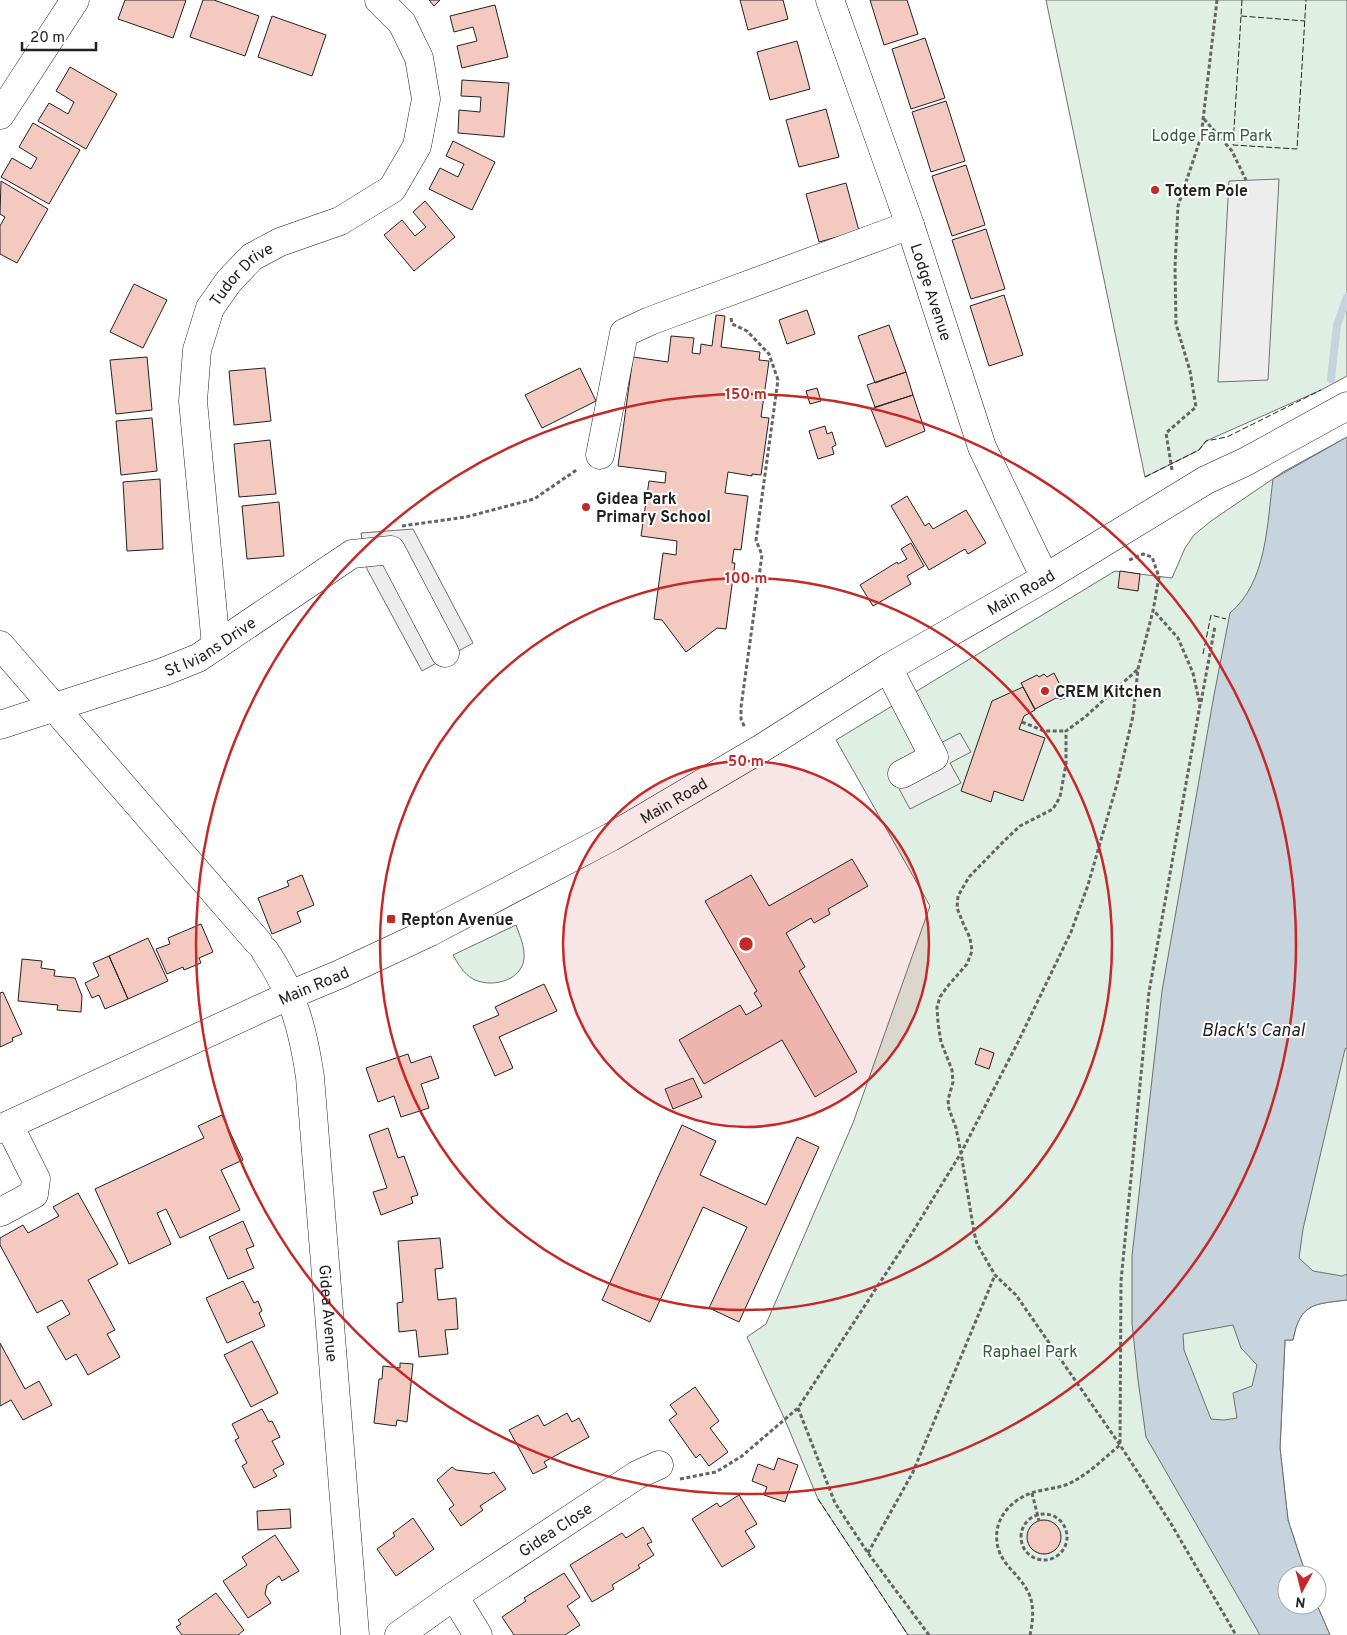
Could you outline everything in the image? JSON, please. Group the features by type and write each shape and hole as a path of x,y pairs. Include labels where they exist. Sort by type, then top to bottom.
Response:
{"street":[{"path":"0,115 75,0"},
{"name":"Tudor Drive","path":"216,646 193,401 197,350 210,308 229,281 252,257 280,242 340,221 392,189 417,146 426,99 419,58 402,23 379,0"},
{"name":"Lodge Avenue","path":"830,0 910,225 982,447 1045,578"},
{"path":"600,455 624,333 650,321 910,225"},
{"name":"Main Road","path":"4,1127 290,994 338,975 430,932 611,837 762,748 888,668 1045,578 1206,480 1245,462 1347,406"},
{"name":"St Ivians Drive","path":"0,726 163,672 198,658 352,554 390,550 445,653"},
{"path":"0,645 261,947 279,972 290,994"},
{"path":"888,668 934,757 902,774"},
{"name":"Gidea Avenue","path":"290,994 304,1039 310,1077 354,1635"},
{"path":"1,1212 34,1194 36,1179 4,1127"},
{"name":"Gidea Close","path":"398,1635 637,1475 659,1465"},
{"path":"454,1596 478,1635"}],"path":[{"path":"1173,476 1166,433 1196,407 1190,371 1176,324 1175,266 1178,206 1201,137 1217,0"},
{"path":"1204,118 1232,152 1246,180"},
{"path":"726,293 732,324 747,330 769,354 778,380 756,540 762,555 741,707 741,719 746,729"},
{"path":"396,526 424,524 466,517 534,499 600,455"},
{"path":"659,1465 676,1480 716,1472 742,1456 798,1408 909,1238 961,1152 1018,1042 1071,932 1088,885 1117,784 1133,716 1138,669 1154,611 1159,577 1152,556 1143,554 1127,561 1123,555"},
{"path":"1154,611 1178,638 1193,673 1200,705"},
{"path":"1030,1635 1032,1606 1028,1591 1000,1557 996,1542 998,1524 1006,1510 1017,1500 1032,1493 1067,1485 1083,1476 1120,1445 1121,1281 1149,992 1215,626"},
{"path":"1022,722 1044,731 1066,731 1085,717 1138,669"},
{"path":"1066,731 1066,764 1060,798 1053,809 1020,826 969,877 958,896 957,908 970,938 972,951 967,964 940,997 937,1007 942,1042 952,1070 953,1082 948,1100 949,1109 956,1128 961,1152 977,1244 996,1275 1016,1295 1120,1445 1170,1522 1236,1635"},
{"path":"868,1553 913,1472 996,1275"},
{"path":"798,1408 836,1503 868,1553 929,1635"},
{"path":"1032,1493 1039,1521"},
{"path":"1047,1514 1055,1516 1066,1527 1068,1542 1065,1550 1054,1559 1046,1561 1036,1559 1028,1555 1023,1547 1021,1531 1025,1523 1037,1515 1047,1514"}],"green space":[{"name":"Lodge Farm Park","path":"1046,0 1347,0 1347,376 1321,390 1206,441 1199,450 1145,477"},
{"name":"Raphael Park","path":"1347,437 1347,1300 1326,1303 1310,1308 1304,1312 1300,1319 1293,1340 1285,1340 1280,1448 1288,1520 1303,1565 1277,1565 1277,1615 1321,1615 1330,1635 908,1635 818,1499 747,1337 766,1324 853,1123 930,906 836,740 1115,571 1172,578 1185,548 1194,535 1211,521 1283,472"},
{"path":"516,925 524,950 522,967 517,973 504,981 488,983 473,979 464,972 453,955"}],"shaded area":[{"path":"1279,179 1268,380 1218,382 1229,181"},
{"path":"413,529 473,643 422,671 367,569 361,533"},
{"path":"960,733 971,752 950,763 961,783 910,809 889,770"}],"water":[{"name":"Black's Canal","path":"1347,437 1347,1048 1345,1049 1303,1229 1299,1258 1313,1271 1342,1276 1347,1274 1347,1300 1326,1303 1310,1308 1304,1312 1300,1319 1293,1340 1285,1340 1280,1448 1288,1520 1303,1565 1277,1565 1277,1615 1321,1615 1330,1635 1260,1635 1146,1437 1132,1323 1132,1256 1162,991 1230,613 1242,600 1251,585 1258,569 1267,533 1273,479","holes":["1233,1325 1241,1348 1257,1365 1252,1386 1233,1393 1237,1418 1211,1419 1184,1350 1183,1334"]}],"building":[{"path":"125,0 186,0 173,38 118,19"},
{"path":"203,0 214,0 259,16 245,56 190,37"},
{"path":"429,0 440,0 434,6"},
{"path":"740,0 783,0 788,19 748,30"},
{"path":"870,0 907,0 918,34 884,45"},
{"path":"495,5 508,57 462,68 457,46 477,41 473,27 454,32 450,16"},
{"path":"272,16 326,35 312,76 258,57"},
{"path":"925,38 945,98 911,109 892,49"},
{"path":"797,41 810,89 770,100 757,52"},
{"path":"70,67 117,94 86,149 38,121 49,103 68,114 74,102 56,91"},
{"path":"462,80 509,83 504,137 458,133 459,110 480,112 481,97 461,96"},
{"path":"946,101 965,161 931,172 912,112"},
{"path":"826,109 839,157 799,167 786,120"},
{"path":"33,123 80,150 49,204 1,177 12,158 31,169 37,158 19,147"},
{"path":"453,141 495,162 472,210 429,189 440,168 458,177 464,164 446,156"},
{"path":"966,165 985,225 952,236 932,176"},
{"path":"1,181 48,209 17,263 0,254 0,226 5,217 0,214"},
{"path":"846,183 859,231 819,242 806,194"},
{"path":"425,201 455,237 414,271 384,235 402,220 415,236 426,227 413,212"},
{"path":"986,229 1005,289 971,299 952,240"},
{"path":"134,284 167,300 143,348 110,332"},
{"path":"1004,295 1023,355 989,366 970,306"},
{"path":"807,310 815,334 787,344 779,320"},
{"path":"716,315 725,316 721,347 760,352 759,360 769,361 761,417 769,418 761,475 752,474 752,476 728,472 725,493 748,496 741,550 734,549 732,563 735,563 726,629 717,628 686,652 662,620 654,619 663,553 676,555 677,541 641,536 649,481 665,483 666,472 618,466 633,357 668,362 671,336 694,338 692,353 700,354 701,344 712,346"},
{"path":"889,325 906,372 875,383 858,336"},
{"path":"147,357 152,410 116,414 110,360"},
{"path":"265,368 271,421 234,425 229,371"},
{"path":"580,368 596,401 542,428 525,395"},
{"path":"906,372 913,395 875,407 867,385"},
{"path":"817,388 821,401 810,404 806,391"},
{"path":"913,395 925,431 886,447 871,409"},
{"path":"152,418 157,471 121,475 116,421"},
{"path":"825,426 827,434 832,432 836,445 832,447 834,454 818,459 809,431"},
{"path":"270,440 276,494 239,497 234,444"},
{"path":"160,479 163,549 127,551 123,482"},
{"path":"907,496 925,526 929,523 933,529 966,510 986,543 968,554 965,549 929,570 891,506"},
{"path":"279,502 284,556 247,559 242,506"},
{"path":"911,543 924,566 907,576 911,584 873,606 860,585 897,562 898,564 907,559 901,549"},
{"path":"1120,571 1140,574 1138,591 1118,588"},
{"name":"CREM Kitchen","path":"1054,673 1066,693 1065,698 1056,698 1035,709 1021,683 1037,675 1039,677 1044,674 1047,677"},
{"path":"1023,687 1035,710 1024,716 1019,729 1045,738 1023,801 994,791 991,802 961,791 992,701"},
{"path":"852,859 868,886 828,909 830,914 814,923 811,918 786,933 805,967 799,971 857,1072 815,1097 782,1040 704,1084 679,1040 740,1005 746,1015 762,1006 754,993 757,991 705,901 751,875 769,906"},
{"path":"302,875 314,905 297,912 301,922 272,934 258,898 289,886 287,881"},
{"path":"201,924 213,952 199,958 201,963 184,970 183,967 167,974 156,949 170,944 168,938"},
{"path":"148,938 168,981 128,999 109,956"},
{"path":"109,956 128,999 105,1009 99,995 92,998 85,983 99,976 93,963"},
{"path":"22,959 42,961 41,968 55,970 54,976 75,978 82,996 81,1012 57,1010 58,1005 18,1001"},
{"path":"544,984 557,1011 499,1037 513,1068 495,1076 473,1026 499,1015 495,1007"},
{"path":"3,992 22,1034 12,1038 13,1041 0,1047 0,993"},
{"path":"980,1048 994,1053 989,1069 975,1064"},
{"path":"408,1054 411,1063 431,1056 439,1078 421,1084 429,1108 401,1117 394,1096 378,1102 366,1068"},
{"path":"693,1078 702,1097 673,1109 665,1089"},
{"path":"222,1115 243,1160 221,1170 240,1210 180,1238 166,1209 157,1213 171,1244 129,1264 95,1189 204,1138 198,1126"},
{"path":"682,1125 716,1141 700,1175 766,1205 797,1137 819,1147 739,1322 709,1308 747,1227 703,1207 650,1322 602,1300"},
{"path":"388,1128 398,1158 404,1156 418,1195 411,1197 413,1203 381,1215 373,1192 387,1188 369,1135"},
{"path":"78,1193 118,1264 88,1280 115,1330 107,1334 120,1357 88,1375 76,1354 66,1360 47,1327 70,1314 62,1300 37,1313 0,1245 0,1238 23,1225 28,1233 59,1216 53,1207"},
{"path":"243,1221 254,1246 246,1249 254,1268 228,1279 209,1237"},
{"path":"440,1238 443,1268 435,1269 438,1300 456,1298 458,1329 445,1330 448,1354 419,1357 416,1330 399,1332 397,1303 403,1302 398,1241"},
{"path":"243,1281 254,1303 258,1301 262,1311 259,1313 265,1326 227,1343 206,1298"},
{"path":"252,1341 278,1393 251,1407 224,1355"},
{"path":"0,1343 25,1389 39,1381 52,1405 23,1420 11,1400 0,1406"},
{"path":"400,1363 413,1364 407,1422 397,1420 396,1426 374,1423 379,1379 382,1379 383,1366 400,1368"},
{"path":"695,1387 719,1421 710,1428 728,1452 709,1466 700,1454 696,1458 669,1420 677,1414 670,1405"},
{"path":"262,1409 269,1422 272,1421 280,1437 272,1441 284,1464 273,1470 277,1476 254,1488 242,1466 247,1463 235,1440 239,1438 232,1424"},
{"path":"567,1413 572,1422 579,1418 589,1437 544,1462 547,1467 533,1474 509,1430 538,1415 544,1426"},
{"path":"778,1458 798,1465 785,1502 764,1495 767,1487 752,1481 758,1464 774,1470"},
{"path":"452,1467 456,1470 489,1474 494,1472 506,1489 480,1506 483,1510 461,1526 449,1509 454,1505 437,1480"},
{"path":"739,1495 757,1524 745,1531 755,1547 722,1567 692,1519 717,1503 720,1507"},
{"path":"290,1509 291,1528 258,1530 257,1511"},
{"path":"413,1518 434,1549 396,1576 377,1549 395,1536 393,1533"},
{"path":"1044,1520 1051,1521 1056,1525 1060,1530 1060,1544 1056,1549 1051,1553 1044,1554 1037,1553 1032,1549 1028,1544 1027,1537 1028,1530 1032,1525 1037,1521"},
{"path":"643,1527 652,1542 647,1544 654,1555 638,1565 640,1568 612,1585 614,1589 592,1602 570,1565 622,1533 626,1538"},
{"path":"275,1535 299,1571 282,1581 279,1576 267,1585 265,1594 271,1603 248,1618 223,1581 247,1565 242,1557"},
{"path":"564,1573 580,1597 567,1606 580,1625 565,1635 514,1635 502,1617 526,1601 524,1598"},
{"path":"216,1593 244,1630 238,1635 182,1635 176,1627 181,1624 178,1620"}],"waterway":[{"path":"1331,379 1337,325 1347,297"}],"fence":[{"path":"1242,0 1233,145 1297,149 1306,0"},
{"path":"1241,16 1305,21"},
{"path":"1145,477 1199,450 1206,441 1227,437 1321,390"},
{"path":"1203,654 1211,615 1226,619"},
{"path":"818,1499 908,1635"}],"place":[{"name":"Totem Pole","path":"1155,190"},
{"name":"Gidea Park Primary School","path":"586,507"},
{"name":"CREM Kitchen","path":"1045,691"},
{"name":"Repton Avenue","path":"391,919"}]}
